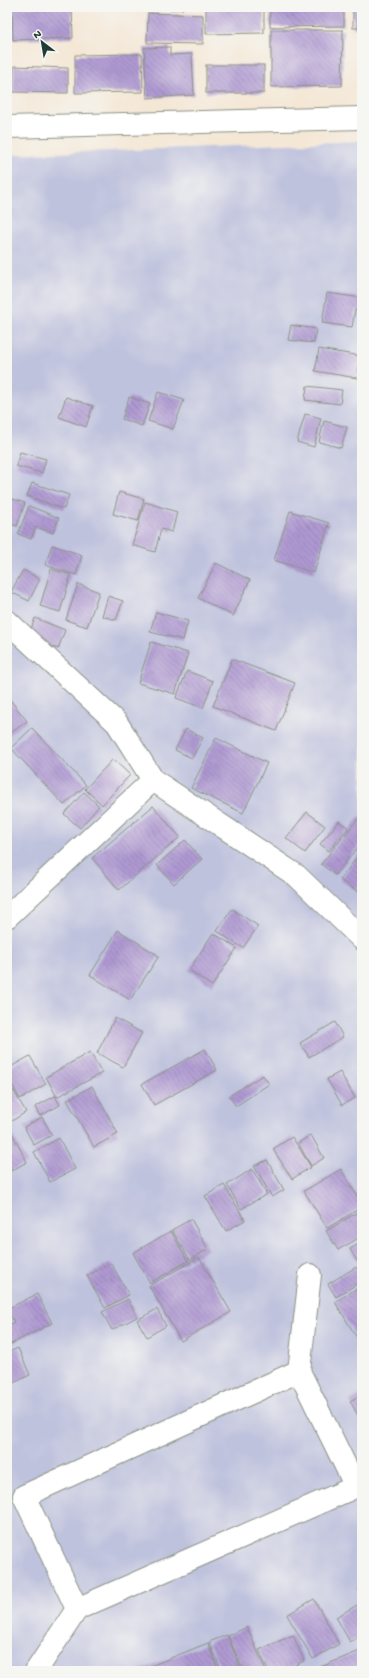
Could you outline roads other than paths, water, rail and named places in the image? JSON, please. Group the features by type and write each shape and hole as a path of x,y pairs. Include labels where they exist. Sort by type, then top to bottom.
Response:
{"street":[{"path":"7,127 362,118"},
{"path":"7,621 117,723 153,780 297,876 362,939"},
{"path":"12,906 153,780"},
{"path":"36,1671 77,1609 359,1486 299,1371 310,1275"},
{"path":"77,1609 16,1494 299,1371"}]}
